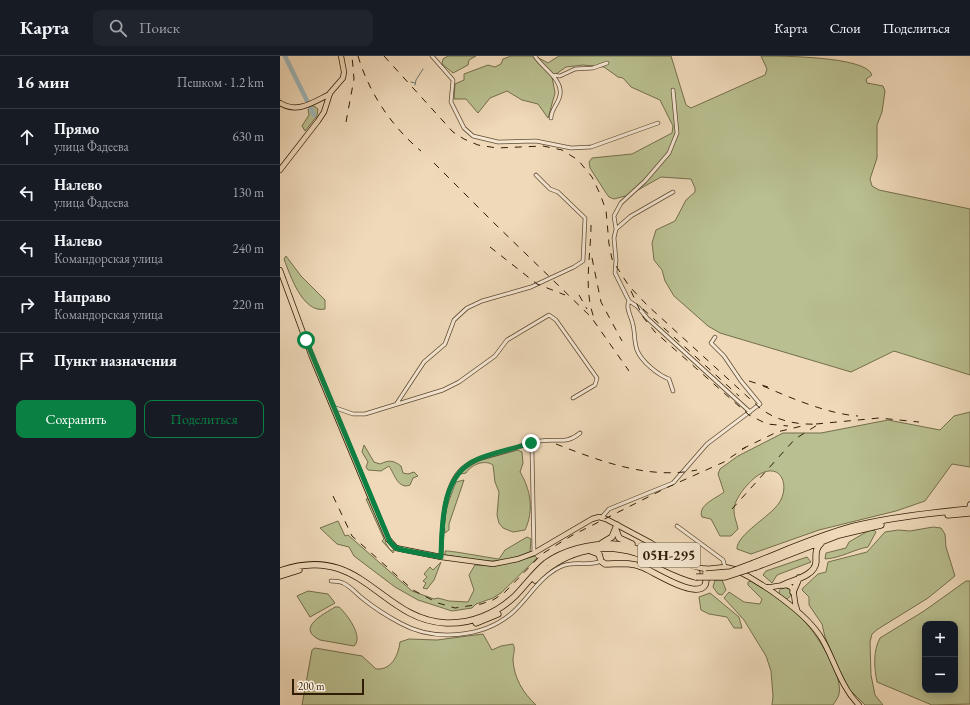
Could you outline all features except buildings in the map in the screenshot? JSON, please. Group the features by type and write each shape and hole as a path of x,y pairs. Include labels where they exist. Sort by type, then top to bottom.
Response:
{"highway":[{"path":"280,576 309,569 338,572 361,583 409,616 436,626 454,627 477,623 496,615 516,600 549,566 564,558 585,551 611,548 635,553 668,568 697,575 724,573 755,565 852,532 888,523 970,508"},
{"path":"755,565 812,540 856,526 970,508"},
{"path":"280,572 290,568 309,565 334,567 357,576 413,614 428,620 454,623 476,620 504,606 546,564 553,559 574,550 599,544 612,537 617,528"},
{"name":"05Н-295","path":"617,528 619,538 636,548"},
{"path":"781,586 812,571 815,565 816,548 822,541"},
{"path":"599,544 624,545 636,548 680,569 697,575"},
{"path":"601,559 603,552 611,548"},
{"path":"802,549 811,552 816,559"},
{"name":"05Н-295","path":"585,551 597,552 605,564 635,564 674,583 691,589 698,589 705,584 706,569"},
{"path":"793,593 799,578"}],"main road":[{"path":"280,170 322,115 330,93 344,75 341,56"},
{"path":"280,103 291,108 305,106 330,93"},
{"path":"314,102 322,105 322,115"},
{"path":"280,270 333,407 390,542 396,548 441,557 493,564 518,559 534,553 588,521 602,517 617,528"},
{"name":"05Н-295","path":"617,528 651,543 685,565 706,569 725,567 739,571 798,611 816,630 845,688 859,705"},
{"name":"05Н-295","path":"763,586 771,588 790,586 798,611"},
{"path":"781,586 778,593 781,599 787,600 793,593"}],"street":[{"path":"432,56 453,80 451,102 464,128 479,139 505,143 536,141 580,149 591,147 658,123"},
{"path":"535,56 541,65 558,83 560,95 552,112 551,118"},
{"path":"552,75 560,76 575,69 593,68 607,63"},
{"path":"673,90 677,133 669,153 645,181 622,201 614,216 616,229 614,238 616,257 615,273 629,301 638,307 647,318 750,412"},
{"path":"397,403 424,362 443,346 454,320 467,308 482,301 530,287 574,267 583,261 585,218 558,192 552,191 536,175"},
{"path":"616,229 631,216 673,192"},
{"path":"629,301 628,305 637,351 649,364 669,379 673,391"},
{"path":"333,407 357,415 365,414 443,390 459,382 495,356 507,340 549,315 556,320 597,378 595,384 573,398"},
{"path":"602,517 609,509 673,483 707,444 760,404 740,381 724,356 712,346 711,343 715,337"},
{"path":"441,557 445,506 452,484 462,469 477,460 529,444 545,440 569,441 580,433"},
{"path":"529,444 532,450 534,553"},
{"path":"677,526 723,560 725,567"},
{"path":"331,581 343,583 376,608 409,627 434,634 461,634 477,632 500,622 516,609 543,579 561,566 574,562 594,564 601,559"}],"green space":[{"path":"448,56 476,56 469,60 468,65 453,73 442,64 443,59"},
{"path":"511,56 535,56 548,63 559,56 671,56 686,105 691,108 765,75 767,69 761,56 821,58 855,64 866,69 872,75 866,79 867,83 883,86 885,91 882,112 877,125 877,158 870,179 872,186 879,190 970,209 970,375 894,351 851,372 720,333 708,326 674,296 665,281 662,270 654,260 652,243 656,230 675,221 686,200 695,192 691,179 661,177 629,195 614,199 609,197 590,168 589,162 592,158 632,154 672,133 673,126 660,100 631,87 623,78 618,77 604,67 583,65 566,67 552,77 555,93 548,118 538,104 522,100 507,91 490,98 478,113 466,99 454,99 455,84 464,80 464,74 488,65 495,67 501,64 503,59"},
{"path":"314,106 318,109 317,116 305,131 302,126 309,115 308,109"},
{"path":"286,256 301,276 325,300 325,309 317,309 310,306 298,292 284,259"},
{"path":"970,412 970,467 952,464 925,501 896,511 819,530 751,554 737,549 738,544 748,532 775,508 782,497 784,490 784,484 779,474 774,471 768,471 760,474 747,485 736,501 734,506 734,516 738,529 731,536 720,536 711,519 702,517 702,509 705,505 724,492 718,474 720,469 738,456 783,433 821,433 888,420 940,430 954,416"},
{"path":"364,445 374,462 380,464 388,461 393,462 401,466 403,473 408,474 414,472 418,476 413,478 410,485 406,486 399,483 389,466 381,471 368,470 366,467 368,462 362,452"},
{"path":"518,450 522,452 523,463 520,472 529,493 530,515 525,530 513,532 503,528 499,523 497,515 499,492 495,482 493,465 489,463 482,463 474,465 466,473 461,474 461,472 478,461"},
{"path":"464,480 449,524 449,530 445,533 444,527 447,507 451,494 456,482"},
{"path":"367,493 388,540 385,542 389,549 382,541 384,539 366,499 368,499"},
{"path":"338,521 345,536 348,535 412,591 434,599 438,598 449,601 468,602 474,590 469,575 475,565 494,566 535,556 537,558 501,593 493,598 476,604 472,608 452,611 418,600 395,587 354,556 349,547 337,544 320,528"},
{"path":"933,527 941,528 945,534 946,547 955,576 928,598 872,634 870,642 871,675 875,695 883,705 865,705 850,690 825,637 822,624 809,605 809,597 802,590 818,574 826,572 828,562 867,552 885,532 898,530 910,531"},
{"path":"874,530 876,532 868,547 837,557 825,559 826,553 846,548 849,542 868,531"},
{"path":"527,537 531,539 530,552 508,560 488,561 445,555 445,551 448,551 499,559 505,550"},
{"path":"807,557 811,562 777,575 772,583 763,575 766,571"},
{"path":"441,562 434,580 427,589 423,588 426,583 423,581 427,577 424,574 430,567 433,570"},
{"path":"715,580 722,580 726,590 722,595 718,594 713,587"},
{"path":"751,581 796,612 818,638 832,663 839,685 839,695 833,705 772,705 773,696 771,671 766,656 744,620 724,598 729,592 744,602 760,604 762,599 748,585 748,582"},
{"path":"966,581 970,581 970,704 932,705 877,682 875,659 876,648 880,638 924,611"},
{"path":"783,587 787,587 791,593 787,599 783,599 779,595 779,591"},
{"path":"308,591 328,594 335,603 310,617 297,596"},
{"path":"710,593 739,617 742,628 734,628 727,617 709,614 701,610 699,597"},
{"path":"335,607 339,607 342,610 350,620 356,632 357,642 354,646 320,640 310,631 311,626 319,617"},
{"path":"483,634 492,650 501,646 513,644 513,660 517,679 523,690 536,705 302,705 312,650 315,648 362,656 376,669 381,669 393,662 398,653 400,642 409,639 437,640"}],"waterway":[{"path":"285,56 314,115"},
{"path":"415,85 416,80 423,69"},
{"path":"411,82 415,83"}],"railway":[{"path":"346,122 354,79 352,56"},
{"path":"358,56 368,83 375,96 400,131 421,151"},
{"path":"384,56 453,132 464,139 478,145 497,148 543,146 562,150 578,160 592,177 600,194 606,210 612,259 629,286 647,305 761,409 775,417 789,422 820,424"},
{"path":"434,163 591,317 629,371"},
{"path":"591,225 588,283 594,318"},
{"path":"490,247 537,284 565,295"},
{"path":"592,258 601,302 622,341"},
{"path":"631,291 643,317 655,332 749,415 767,424 788,426"},
{"path":"579,295 587,309"},
{"path":"643,309 739,396"},
{"path":"749,381 768,387"},
{"path":"763,386 822,409 846,415 858,416"},
{"path":"816,424 879,418 919,422"},
{"path":"732,509 795,439 819,424"},
{"path":"742,449 777,432 802,426"},
{"path":"556,444 590,457 643,471 661,473 697,470"},
{"path":"333,496 352,536 413,590 438,603 455,608 481,604 493,600 504,593 542,554 571,536 666,488 724,462 746,447"}],"route":[{"path":"306,340 388,539 396,548 441,557 442,528 445,506 452,484 458,474 467,465 477,460 531,443"}]}
